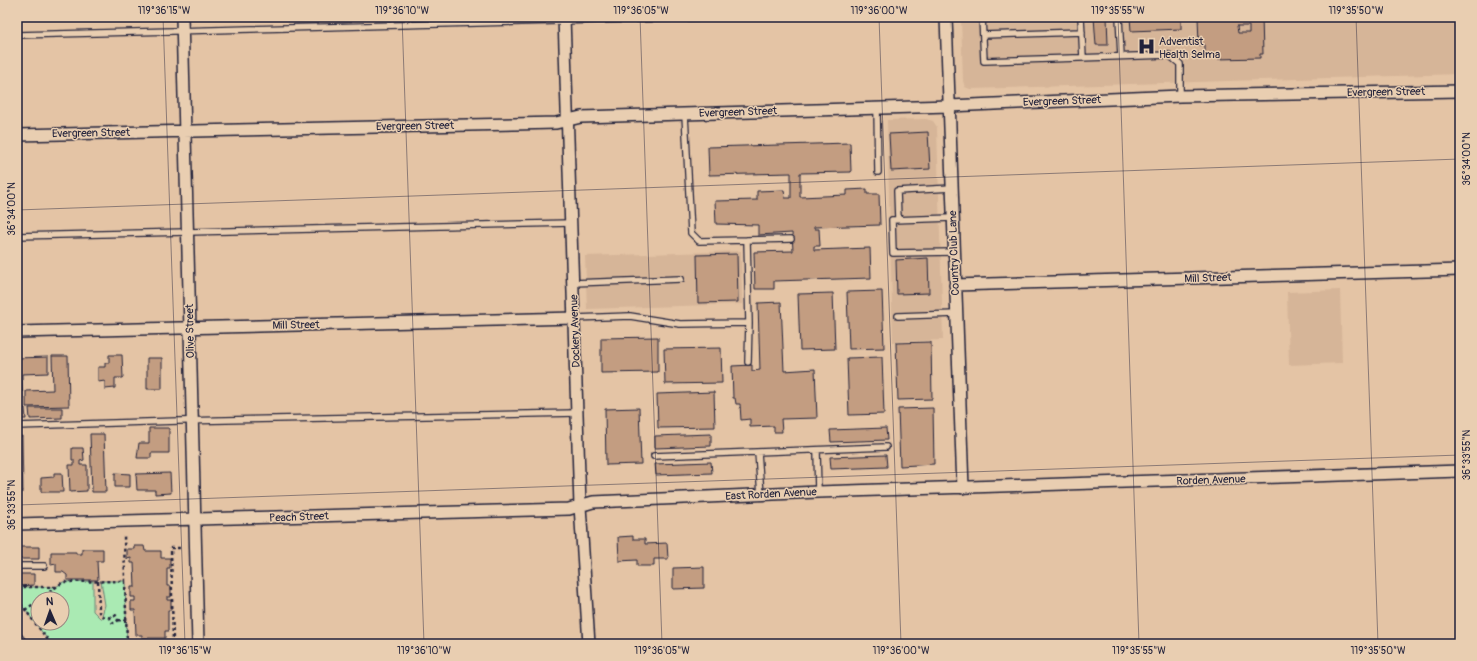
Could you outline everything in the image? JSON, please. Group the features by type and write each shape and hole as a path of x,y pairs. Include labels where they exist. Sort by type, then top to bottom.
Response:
{"street":[{"name":"Olive Street","path":"182,17 198,644"},
{"name":"Country Club Lane","path":"946,17 963,488"},
{"name":"Dockery Avenue","path":"564,19 574,283 580,506 588,644"},
{"name":"Evergreen Street","path":"17,135 556,123 581,117 949,106 1180,96 1460,91"},
{"name":"Mill Street","path":"955,285 1460,270"},
{"name":"Mill Street","path":"17,332 574,318"},
{"name":"Rorden Avenue","path":"963,488 1460,471"},
{"name":"East Rorden Avenue","path":"580,506 593,502 818,492 963,488"},
{"name":"Peach Street","path":"17,524 569,509 580,506"}],"lane":[{"path":"17,35 183,32 564,19 710,17"},
{"path":"982,17 984,61 1169,55 1180,64 1180,96"},
{"path":"1081,17 1083,58"},
{"path":"1119,17 1121,56"},
{"path":"983,35 1082,32"},
{"path":"877,108 878,172"},
{"path":"685,114 691,233 699,240 791,239"},
{"path":"898,220 898,191 952,188"},
{"path":"953,218 892,220 893,253 954,252"},
{"path":"17,236 571,223"},
{"path":"747,240 749,323 748,362"},
{"path":"574,283 681,279"},
{"path":"898,316 956,314"},
{"path":"574,318 630,316 680,324 749,323"},
{"path":"17,426 192,420 577,413"},
{"path":"654,456 816,451 886,447"},
{"path":"816,451 818,492"},
{"path":"758,452 761,495"},
{"path":"17,566 44,566"},
{"path":"17,634 25,644"}],"path":[{"path":"124,535 127,644"},
{"path":"173,644 171,548 180,548"},
{"path":"98,581 99,612 102,616 111,618 116,615 118,620 126,621"},
{"path":"51,591 63,582 126,581"},
{"path":"17,588 56,587"},
{"path":"17,599 51,644"},
{"path":"25,610 30,606"}],"shaded area":[{"name":"Adventist Health Selma","path":"961,17 1460,17 1460,74 970,89 965,87 963,81"},
{"path":"926,119 933,121 937,127 943,340 893,342 887,120"},
{"path":"741,251 742,304 587,309 585,256"},
{"path":"1340,290 1342,363 1289,365 1287,292"}],"green space":[{"path":"93,581 93,611 101,619 105,605 101,581 125,581 127,644 51,644 41,631 70,631 70,591 30,591 30,616 17,599 17,587 56,587 63,582"}],"building":[{"path":"1094,17 1107,17 1108,45 1096,45"},
{"path":"1130,17 1181,17 1181,29 1131,31"},
{"path":"1198,17 1262,17 1263,54 1260,54 1260,58 1218,59 1218,56 1205,56 1205,45 1199,45","holes":["1237,26 1249,26 1249,33 1238,33"]},
{"path":"928,132 930,169 891,171 889,134"},
{"path":"850,143 851,172 800,173 800,197 847,195 847,190 867,189 867,194 879,194 880,225 814,227 814,229 819,229 820,246 814,246 814,250 870,248 871,278 774,281 774,289 755,289 754,252 793,251 792,233 758,235 758,225 716,224 715,201 757,200 757,191 784,190 785,198 791,198 791,173 709,175 708,147"},
{"path":"737,254 738,302 698,303 697,255"},
{"path":"928,258 929,293 897,294 896,260"},
{"path":"882,291 884,348 849,349 847,292"},
{"path":"833,293 835,349 800,350 798,294"},
{"path":"781,302 784,371 815,369 817,418 781,419 782,432 774,432 774,426 750,427 750,419 741,420 740,404 736,404 735,398 733,398 732,366 752,365 752,371 760,370 758,303"},
{"path":"658,337 658,372 601,373 601,338"},
{"path":"931,342 932,399 898,400 896,343"},
{"path":"721,348 722,383 665,384 664,349"},
{"path":"109,355 122,355 123,378 115,378 115,388 105,389 105,381 98,382 98,367 105,367 105,363 109,363"},
{"path":"52,356 68,356 69,406 26,407 26,391 53,390"},
{"path":"48,357 48,373 22,374 23,408 17,408 17,358"},
{"path":"882,357 884,414 849,415 847,358"},
{"path":"147,358 162,358 162,389 147,389"},
{"path":"714,392 715,427 658,428 657,394"},
{"path":"25,408 26,419 17,419 17,409"},
{"path":"29,408 62,408 62,418 30,419"},
{"path":"639,408 641,464 606,465 605,409"},
{"path":"933,408 934,464 900,466 898,409"},
{"path":"149,428 169,428 169,453 151,453 151,458 137,458 139,443 149,443"},
{"path":"886,428 887,440 831,442 830,430"},
{"path":"90,434 104,434 106,492 92,492"},
{"path":"711,434 711,446 655,448 655,436"},
{"path":"22,436 23,492 17,492 17,437"},
{"path":"72,448 83,448 84,460 80,461 80,465 87,465 87,491 70,492 69,465 74,465 74,460 72,460"},
{"path":"886,455 887,467 831,469 830,457"},
{"path":"711,462 712,473 656,475 655,464"},
{"path":"54,473 62,473 63,492 41,492 41,478 54,477"},
{"path":"115,473 130,474 130,487 115,487"},
{"path":"170,473 171,493 155,494 155,490 137,490 136,474"},
{"path":"633,536 633,539 645,539 645,544 667,543 668,559 654,559 654,566 637,566 637,560 619,561 618,537"},
{"path":"134,546 144,546 145,551 161,551 161,558 170,558 170,568 167,568 167,586 171,586 171,597 167,597 167,600 171,600 171,610 168,610 168,631 165,631 165,638 142,638 142,635 136,635 135,610 131,610 131,601 135,601 135,597 131,597 131,587 135,587 134,563 131,563 131,558 127,559 127,549 134,549"},
{"path":"17,547 39,547 39,559 17,559"},
{"path":"82,549 103,549 103,561 97,561 98,580 67,580 67,575 63,572 56,572 56,564 51,565 51,552 76,552 76,554 82,554"},
{"path":"704,567 704,588 673,589 673,568"},
{"path":"17,574 34,574 34,585 17,586"}],"place":[{"name":"Adventist Health Selma","path":"1146,47"}]}
